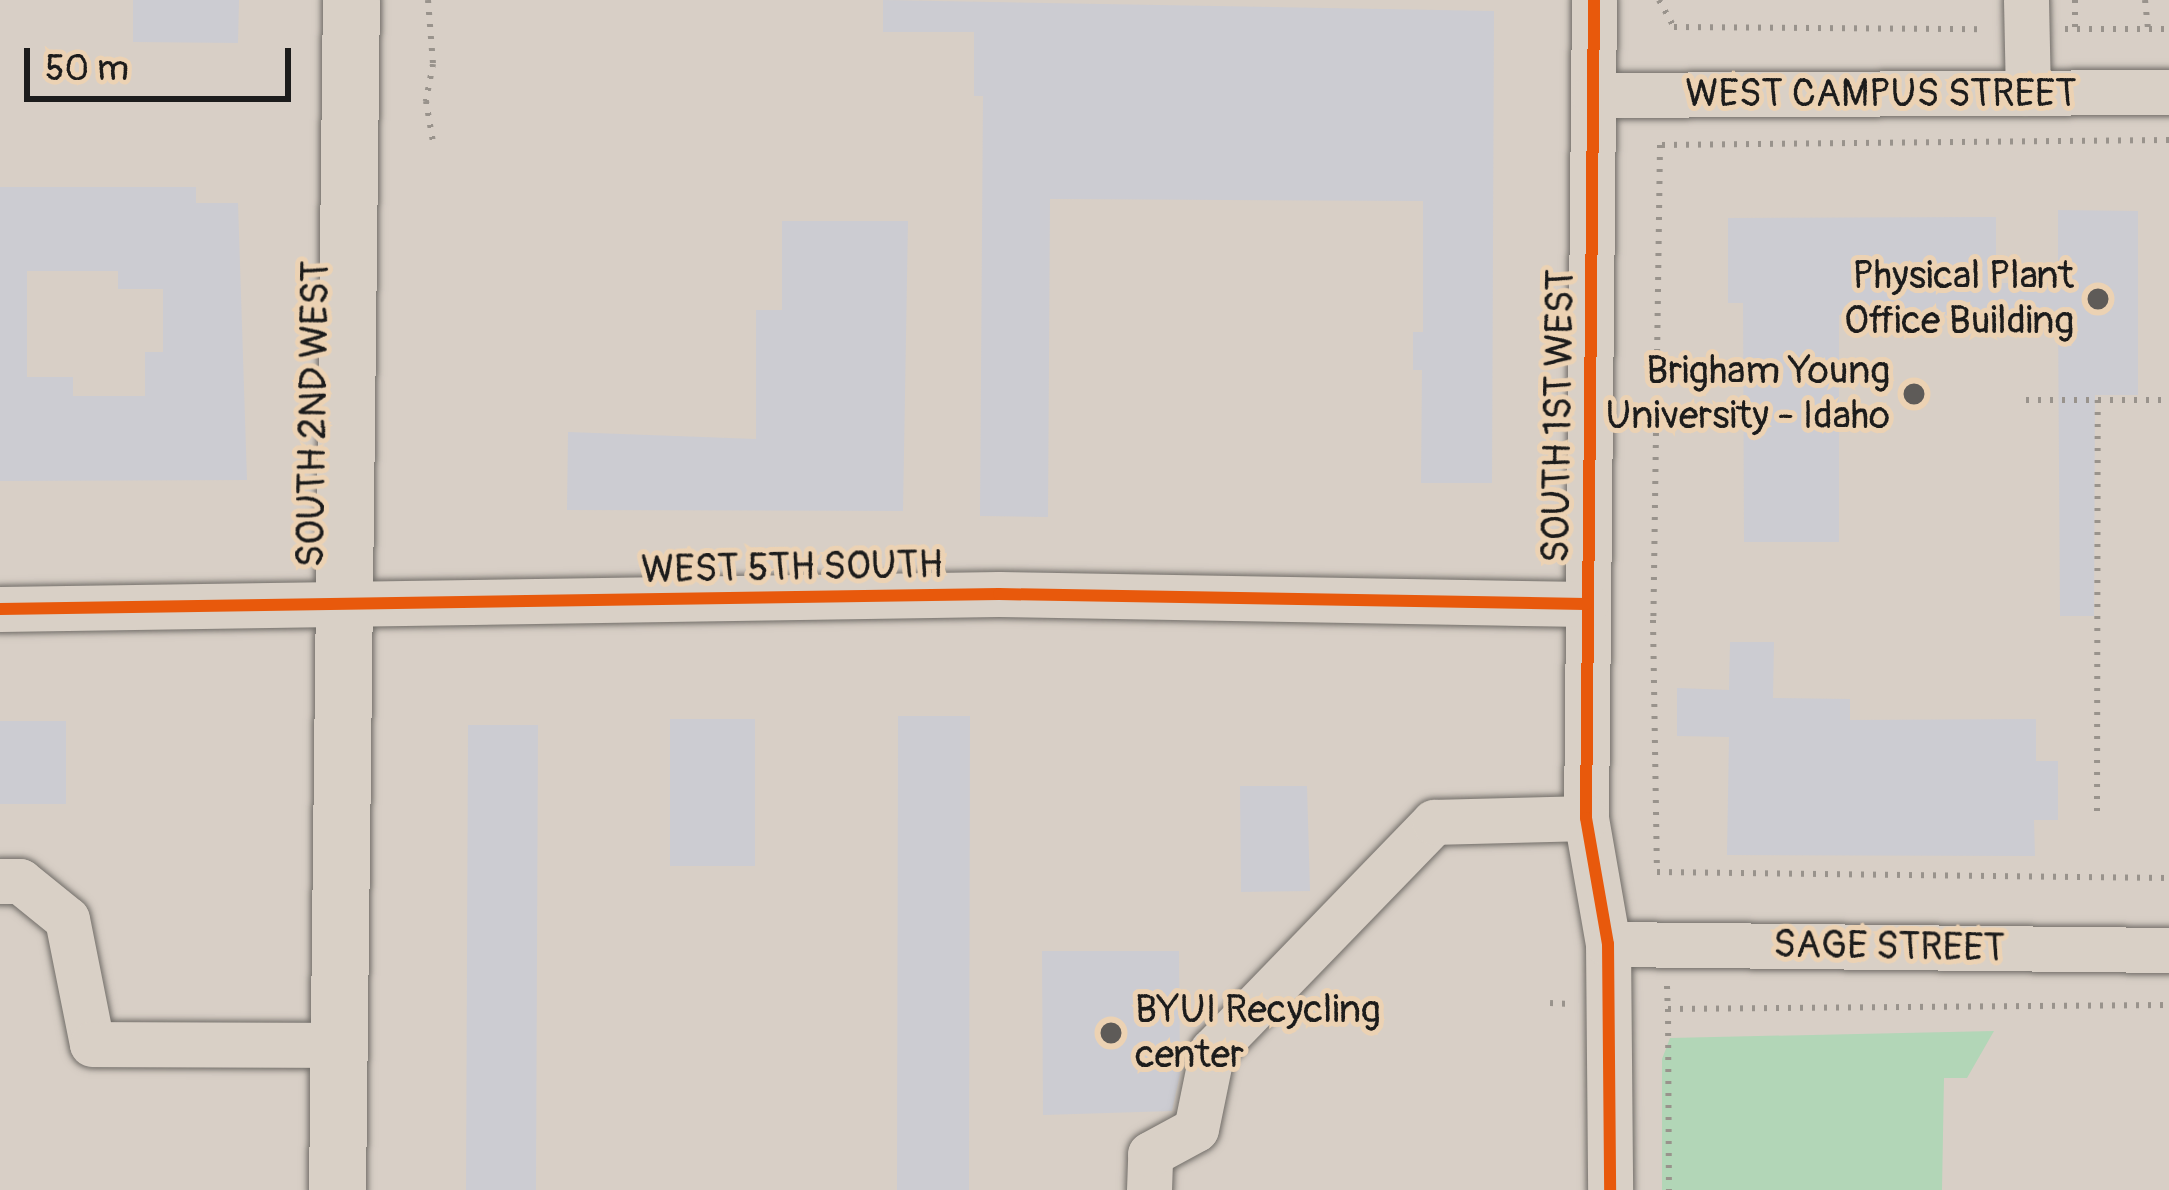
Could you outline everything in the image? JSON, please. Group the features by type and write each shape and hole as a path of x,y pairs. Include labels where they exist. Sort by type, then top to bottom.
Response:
{"main road":[{"name":"SOUTH 2ND WEST","path":"337,1190 334,1045 351,0"}],"street":[{"name":"SOUTH 1ST WEST","path":"1594,0 1586,818 1609,944 1610,1190"},
{"path":"2026,15 2028,93"},
{"name":"WEST CAMPUS STREET","path":"1594,95 2169,92"},
{"name":"WEST 5TH SOUTH","path":"0,609 999,594 1586,604"},
{"path":"1149,1190 1150,1154 1196,1129 1212,1051 1434,822 1586,818"},
{"path":"0,881 20,881 67,919 92,1044 334,1045"},
{"name":"SAGE STREET","path":"1609,944 2169,950"}],"path":[{"path":"428,0 434,64 426,101 434,142"},
{"path":"1659,0 1674,27 2026,15 2075,28 2169,29"},
{"path":"2075,0 2075,28"},
{"path":"2145,0 2149,29"},
{"path":"2169,140 1660,146 1658,876 2169,878"},
{"path":"2026,400 2169,400"},
{"path":"2097,811 2098,400"},
{"path":"1665,964 1670,1190"},
{"path":"1668,1010 2169,1005"}],"green space":[{"path":"1994,1031 1967,1078 1944,1078 1942,1190 1662,1190 1662,1059 1670,1038"}],"building":[{"path":"133,0 239,0 238,43 133,42"},
{"path":"883,0 1494,11 1492,483 1421,483 1422,370 1413,370 1413,332 1423,332 1423,201 1050,199 1048,517 980,516 983,96 974,96 974,32 883,32"},
{"path":"0,187 196,187 196,203 238,203 247,480 0,481","holes":["27,271 118,271 118,289 163,289 163,352 145,352 145,396 73,396 73,377 27,377"]},
{"path":"2058,210 2138,211 2138,395 2095,395 2094,616 2060,616 2058,314 1839,315 1839,542 1744,542 1743,303 1728,303 1728,218 1996,217 1996,283 2058,283"},
{"path":"782,221 908,221 903,511 567,510 568,432 756,439 756,310 782,310"},
{"path":"1730,642 1774,642 1773,698 1850,699 1850,720 2036,719 2036,761 2058,761 2058,820 2034,820 2035,856 1727,855 1729,737 1677,736 1677,688 1729,690"},
{"path":"898,716 970,716 969,1190 897,1190"},
{"path":"670,719 755,719 755,866 670,866"},
{"path":"0,721 66,721 66,804 0,804"},
{"path":"468,725 538,725 536,1190 466,1190"},
{"path":"1240,786 1307,786 1310,891 1241,892"},
{"name":"BYUI Recycling center","path":"1042,951 1179,951 1180,1074 1172,1111 1043,1115"}],"cycle path":[{"path":"1594,0 1586,818 1608,944 1610,1190"},
{"path":"0,609 999,594 1586,604"}],"place":[{"name":"Physical Plant Office Building","path":"2098,299"},
{"name":"Brigham Young University - Idaho","path":"1914,394"},
{"name":"BYUI Recycling center","path":"1111,1033"}]}
